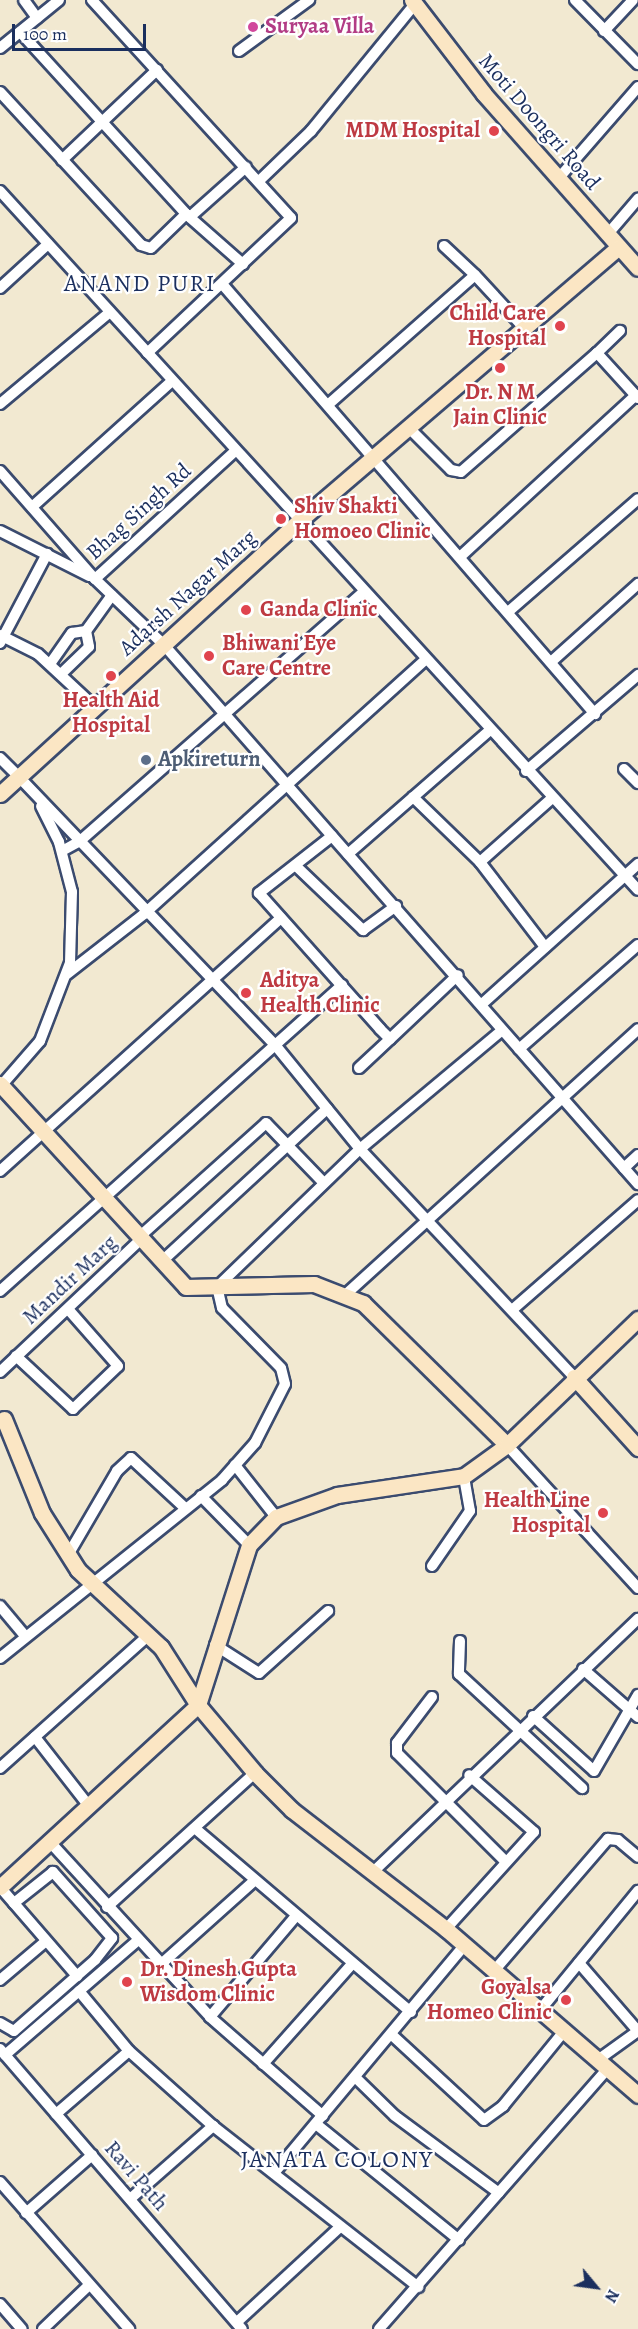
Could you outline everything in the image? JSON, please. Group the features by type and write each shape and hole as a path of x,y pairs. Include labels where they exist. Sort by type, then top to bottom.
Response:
{"street":[{"path":"24,0 37,18"},
{"path":"0,48 59,0"},
{"path":"92,0 291,218 223,285 147,353"},
{"path":"239,51 309,0"},
{"path":"575,0 638,64"},
{"path":"604,31 633,0"},
{"path":"259,181 311,131 414,2"},
{"name":"Moti Doongri Road","path":"414,2 558,179 638,268"},
{"path":"20,32 188,216 243,264"},
{"path":"62,160 157,70"},
{"path":"558,179 638,87"},
{"path":"0,92 146,248 246,167"},
{"path":"0,191 551,800 626,874 638,890"},
{"path":"607,235 638,200"},
{"path":"0,288 48,244"},
{"path":"444,246 475,275 525,329"},
{"name":"Adarsh Nagar Marg","path":"0,794 299,521 618,248"},
{"path":"330,404 475,275"},
{"path":"223,285 376,455 595,714"},
{"path":"0,404 110,312"},
{"path":"409,429 451,470 461,472 620,331"},
{"path":"461,556 637,396 597,353"},
{"path":"32,507 172,381"},
{"name":"Bhag Singh Rd","path":"0,531 95,579 235,451"},
{"path":"0,471 95,579 164,645 286,787 458,975 501,1031 638,1184"},
{"path":"508,612 638,500"},
{"path":"47,554 1,638 50,664 95,707"},
{"path":"551,662 638,584"},
{"path":"62,851 80,841 363,592"},
{"path":"50,664 72,633 86,631 112,595"},
{"path":"61,674 89,647 86,631"},
{"path":"67,974 144,914 425,660"},
{"path":"526,771 638,675"},
{"path":"348,854 489,731"},
{"path":"0,758 80,841 144,914 276,1046 360,1149 637,1445"},
{"path":"624,769 638,783"},
{"path":"19,777 48,819 62,851 74,916 67,974 40,1041 1,1085 139,1239 186,1287 314,1284 344,1296 386,1321 507,1444 638,1588"},
{"path":"413,797 480,862 545,947"},
{"path":"480,862 551,800"},
{"path":"332,836 259,893 390,1039"},
{"path":"482,1004 638,864"},
{"path":"296,866 363,930 396,906"},
{"path":"0,1171 281,918"},
{"path":"519,1049 638,945"},
{"path":"359,1068 458,975"},
{"path":"0,1291 102,1197 276,1046 342,985"},
{"path":"344,1296 638,1029"},
{"path":"217,1287 360,1149 501,1031"},
{"path":"161,1262 327,1109"},
{"name":"Mandir Marg","path":"0,1372 139,1239 266,1123 288,1145"},
{"path":"288,1145 324,1184"},
{"path":"624,1168 638,1155"},
{"path":"512,1310 638,1200"},
{"path":"0,1658 24,1635 90,1581 201,1496 235,1466 267,1426 285,1384 281,1368 222,1308 217,1287"},
{"path":"16,1356 73,1409 117,1366 68,1309"},
{"path":"77,1976 0,1887 198,1705 249,1545 276,1516 337,1495 464,1476 507,1444 574,1377 638,1319"},
{"path":"4,1419 42,1512 68,1555 90,1581 149,1635 198,1705 255,1773 292,1810 374,1871 446,1929 638,2095"},
{"path":"68,1555 117,1471 131,1458 184,1508"},
{"path":"235,1466 276,1516"},
{"path":"432,1566 470,1511 464,1476"},
{"path":"201,1496 249,1545"},
{"path":"0,1606 24,1635"},
{"path":"216,1645 259,1673 328,1611"},
{"path":"374,1871 518,1728 638,1619"},
{"path":"0,1768 149,1635"},
{"path":"460,1641 464,1652 458,1671 582,1788"},
{"path":"583,1670 634,1713"},
{"path":"533,1716 594,1771 634,1713 638,1695"},
{"path":"432,1697 396,1749 441,1802 506,1862"},
{"path":"35,1737 89,1806"},
{"path":"107,1907 197,1830 255,1773"},
{"path":"446,1929 534,1832 470,1775"},
{"path":"197,1830 295,1917 411,2012"},
{"path":"493,1972 608,1839 618,1840 638,1857"},
{"path":"49,1841 159,1966 210,2017 263,2064 320,2120 459,2240"},
{"path":"0,2023 14,2031 95,1960 111,1933 71,1890 48,1871 14,1903"},
{"path":"71,1890 84,1880"},
{"path":"159,1966 254,1881"},
{"path":"541,2009 638,1891"},
{"path":"210,2017 295,1917"},
{"path":"2,2052 40,2024 138,1940"},
{"path":"0,1980 46,1941"},
{"path":"274,2173 392,2035 464,1946"},
{"path":"95,1960 104,1970"},
{"path":"379,2329 499,2193 603,2064 638,2031 579,1963"},
{"path":"263,2064 352,1964"},
{"path":"79,1991 129,2051 213,2126 274,2173 339,2228 418,2287"},
{"path":"32,2015 40,2024"},
{"path":"392,2035 484,2120 503,2106 565,2030"},
{"path":"56,2114 129,2051"},
{"name":"Ravi Path","path":"2,2052 239,2325"},
{"path":"356,2078 395,2116 499,2193"},
{"path":"130,2199 213,2126"},
{"path":"26,2213 92,2155"},
{"path":"0,2182 129,2329"},
{"path":"239,2325 339,2228"},
{"path":"43,2329 89,2285"},
{"path":"0,2304 22,2329"}],"place":[{"name":"Suryaa Villa","path":"253,27"},
{"name":"MDM Hospital","path":"494,131"},
{"name":"Child Care Hospital","path":"560,326"},
{"name":"Dr. N M Jain Clinic","path":"500,368"},
{"name":"Shiv Shakti Homoeo Clinic","path":"281,519"},
{"name":"Ganda Clinic","path":"246,610"},
{"name":"Bhiwani Eye Care Centre","path":"209,656"},
{"name":"Health Aid Hospital","path":"111,676"},
{"name":"Apkireturn","path":"146,760"},
{"name":"Aditya Health Clinic","path":"246,993"},
{"name":"Health Line Hospital","path":"603,1513"},
{"name":"Dr. Dinesh Gupta Wisdom Clinic","path":"127,1982"},
{"name":"Goyalsa Homeo Clinic","path":"566,2000"}],"district":[{"name":"ANAND PURI","path":"140,284"},
{"name":"JANATA COLONY","path":"337,2160"}]}
